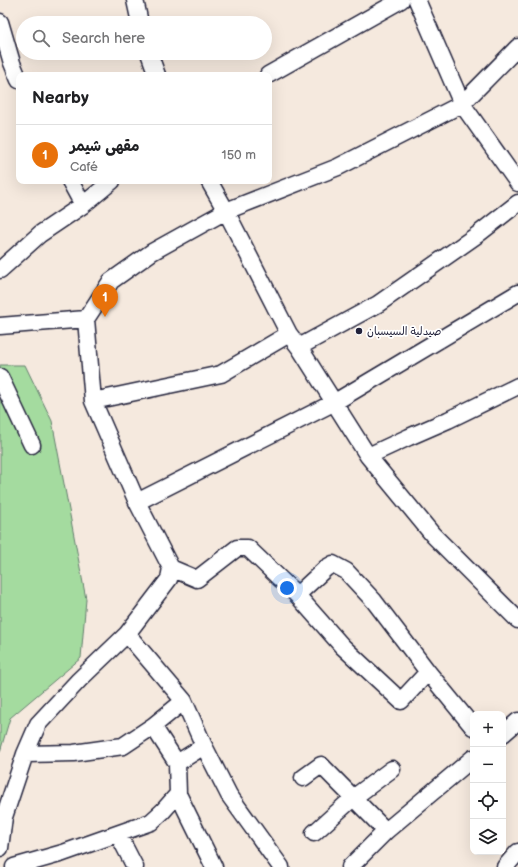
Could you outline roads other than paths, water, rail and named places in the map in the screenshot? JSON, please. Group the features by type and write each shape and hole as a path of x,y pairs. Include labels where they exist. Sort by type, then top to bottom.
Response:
{"street":[{"path":"135,0 138,16"},
{"path":"272,73 401,0"},
{"path":"418,0 462,104 518,183"},
{"path":"0,22 16,73"},
{"path":"0,848 6,793 38,724 79,680 127,634 169,579 171,568 136,502 93,401 86,319 111,281 152,252 226,211 338,167 462,104 518,47"},
{"path":"152,60 156,72"},
{"path":"72,184 83,205"},
{"path":"0,270 40,234 83,205 108,184"},
{"path":"211,184 290,334 335,402 368,456 433,535 515,610"},
{"path":"299,347 378,304 477,235 518,203"},
{"path":"136,502 335,402 518,294"},
{"path":"0,326 86,319"},
{"path":"93,401 221,374 290,334"},
{"path":"0,377 32,445"},
{"path":"368,456 448,420 518,386"},
{"path":"171,568 197,579 237,548 248,548 297,595 342,646 401,701 428,672"},
{"path":"297,595 326,568 333,564 346,571 374,601 428,672 470,723"},
{"path":"127,634 184,701 204,746 229,795 281,867"},
{"path":"25,754 74,753 123,746 153,726 184,701"},
{"path":"506,731 518,721"},
{"path":"153,726 178,762 178,794 214,867"},
{"path":"178,762 204,746"},
{"path":"350,867 386,831 470,761"},
{"path":"303,778 321,765 386,831"},
{"path":"314,833 353,798 392,769"},
{"path":"14,867 63,853 151,822 178,794"},
{"path":"118,834 135,867"},
{"path":"505,867 518,852"}],"place":[{"name":"مقهى شيمر","path":"105,317"},
{"name":"صيدلية السيسبان","path":"359,331"}]}
